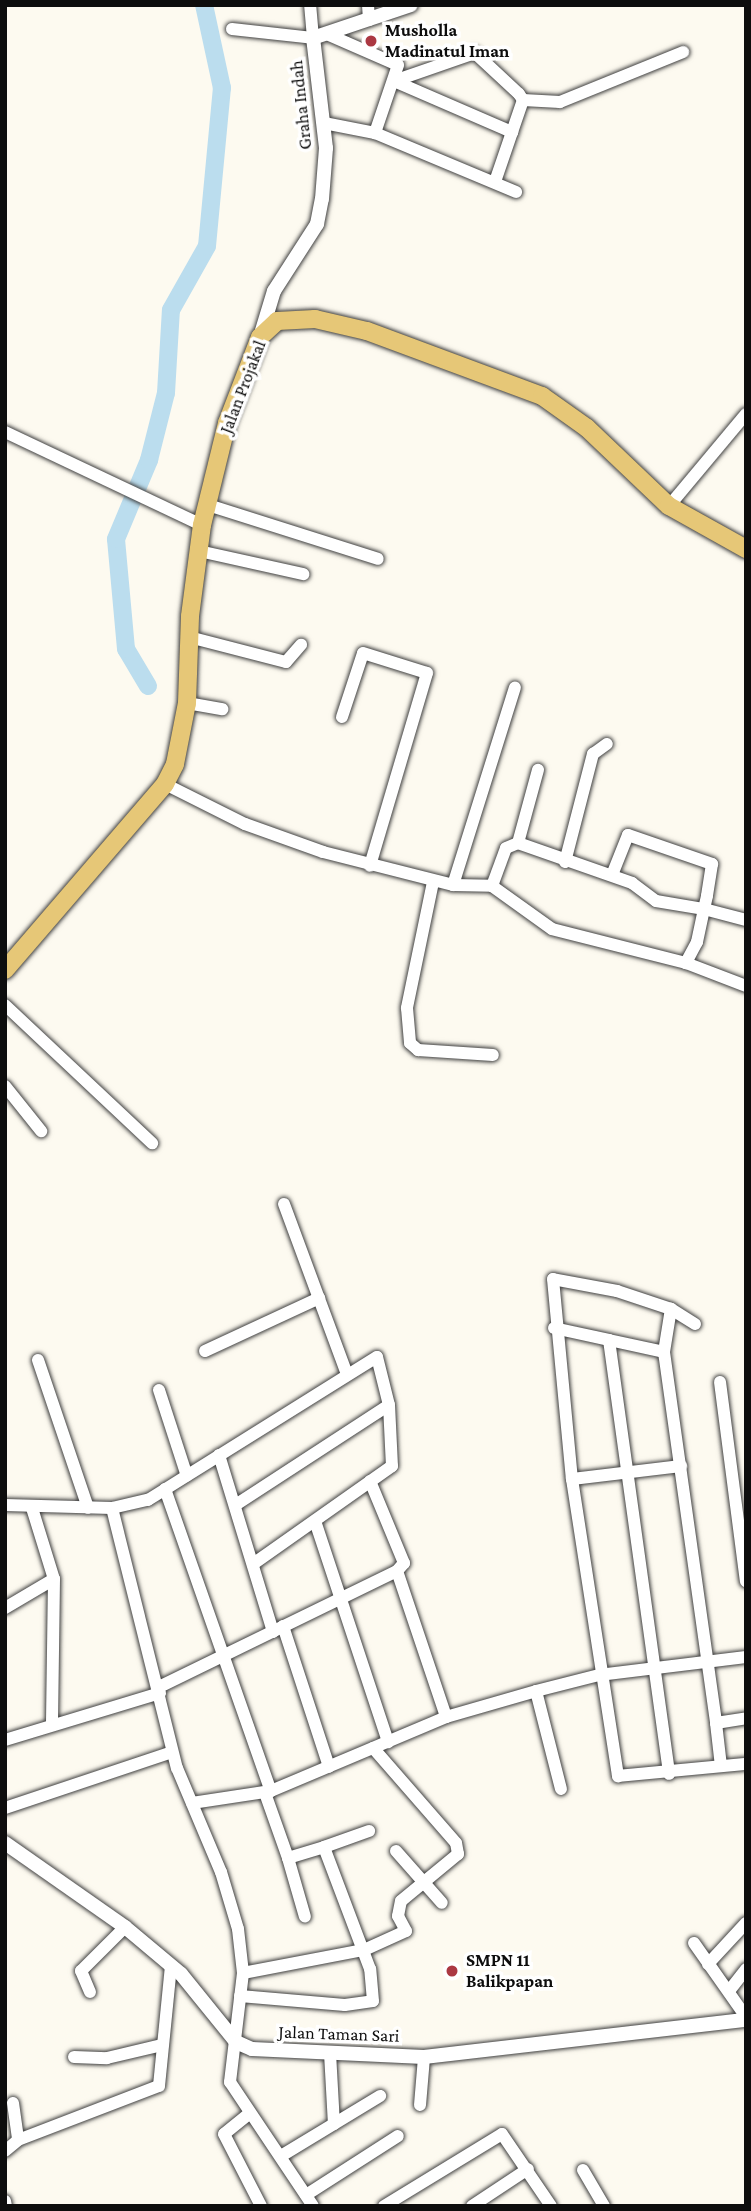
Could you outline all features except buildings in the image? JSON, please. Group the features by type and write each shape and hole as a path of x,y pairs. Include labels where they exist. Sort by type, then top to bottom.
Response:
{"main road":[{"name":"Jalan Projakal","path":"5,970 164,784 175,764 187,703 189,637 202,525 227,424 260,337 277,321 316,319 417,348 542,396 587,428 669,506 746,549"}],"street":[{"path":"232,29 313,38 310,5"},
{"name":"Graha Indah","path":"260,337 274,291 317,224 324,123 313,38 329,35 369,13 411,5"},
{"path":"329,35 395,62 400,69 374,133"},
{"path":"394,81 475,53 523,100 560,102 682,52"},
{"path":"394,81 512,132"},
{"path":"495,182 523,100"},
{"path":"324,123 374,133 516,192"},
{"path":"669,506 746,414"},
{"path":"5,432 127,492 202,525"},
{"path":"208,505 378,559"},
{"path":"199,551 303,574"},
{"path":"189,637 286,662 301,645"},
{"path":"342,717 363,653 427,673 370,866"},
{"path":"453,885 515,687"},
{"path":"187,703 222,709"},
{"path":"565,862 593,754 607,744"},
{"path":"518,843 538,770"},
{"path":"164,784 245,824 370,866 433,882 492,886 552,929 686,963 746,986"},
{"path":"612,875 628,835 707,861 712,868 704,909 686,963"},
{"path":"492,886 506,848 518,843 565,862 612,875 656,901 746,920"},
{"path":"433,882 407,1008 410,1043 418,1050 493,1055"},
{"path":"5,1005 152,1143"},
{"path":"5,1086 41,1131"},
{"path":"284,1204 346,1372"},
{"path":"695,1324 671,1309 556,1277 550,1289 572,1479 599,1675 618,1776 669,1774 746,1764"},
{"path":"205,1351 319,1298"},
{"path":"671,1309 664,1352 721,1766"},
{"path":"554,1328 664,1352"},
{"path":"609,1340 669,1774"},
{"path":"5,1505 32,1508 112,1508 137,1504 187,1476 346,1372 376,1357 389,1405 396,1457 370,1481 253,1564"},
{"path":"38,1360 88,1508"},
{"path":"720,1382 746,1581"},
{"path":"159,1390 187,1476"},
{"path":"237,1504 389,1405"},
{"path":"219,1455 237,1504 253,1564 329,1767"},
{"path":"572,1479 681,1466"},
{"path":"5,1740 160,1690 397,1572 404,1563 370,1481"},
{"path":"165,1489 268,1792 305,1917"},
{"path":"32,1508 54,1579 52,1725"},
{"path":"112,1508 160,1690 172,1752 221,1872 238,1929 243,1973 230,2082 309,2200 398,2136"},
{"path":"315,1521 388,1742"},
{"path":"397,1572 446,1717"},
{"path":"5,1608 54,1579"},
{"path":"192,1803 268,1792 446,1717 536,1691 599,1675 746,1657"},
{"path":"536,1691 561,1789"},
{"path":"716,1723 746,1718"},
{"path":"243,1973 364,1950 406,1931 398,1907 455,1858 459,1847 373,1748"},
{"path":"5,1808 172,1752"},
{"path":"288,1858 369,1831"},
{"path":"5,1843 125,1927 171,1966 236,2042"},
{"path":"240,1996 367,2005 375,1996 364,1950 324,1847"},
{"path":"396,1851 442,1903"},
{"path":"708,1964 746,1923"},
{"path":"90,1992 81,1971 125,1927"},
{"path":"694,1943 746,2019"},
{"path":"5,2151 18,2140 151,2092 161,2082 162,2045 171,1966"},
{"path":"729,1991 746,1969"},
{"name":"Jalan Taman Sari","path":"236,2042 252,2049 424,2057 746,2019"},
{"path":"74,2057 107,2058 162,2045"},
{"path":"330,2053 334,2124"},
{"path":"421,2105 424,2057"},
{"path":"281,2156 380,2096"},
{"path":"13,2103 18,2140"},
{"path":"250,2113 223,2134 261,2206"},
{"path":"384,2206 502,2134 551,2206"},
{"path":"472,2206 528,2169"},
{"path":"583,2170 604,2206"}],"waterway":[{"path":"148,686 126,649 116,539 149,460 166,393 171,310 207,246 222,88 204,5"}],"place":[{"name":"Musholla Madinatul Iman","path":"371,41"},
{"name":"SMPN 11 Balikpapan","path":"452,1971"}]}
